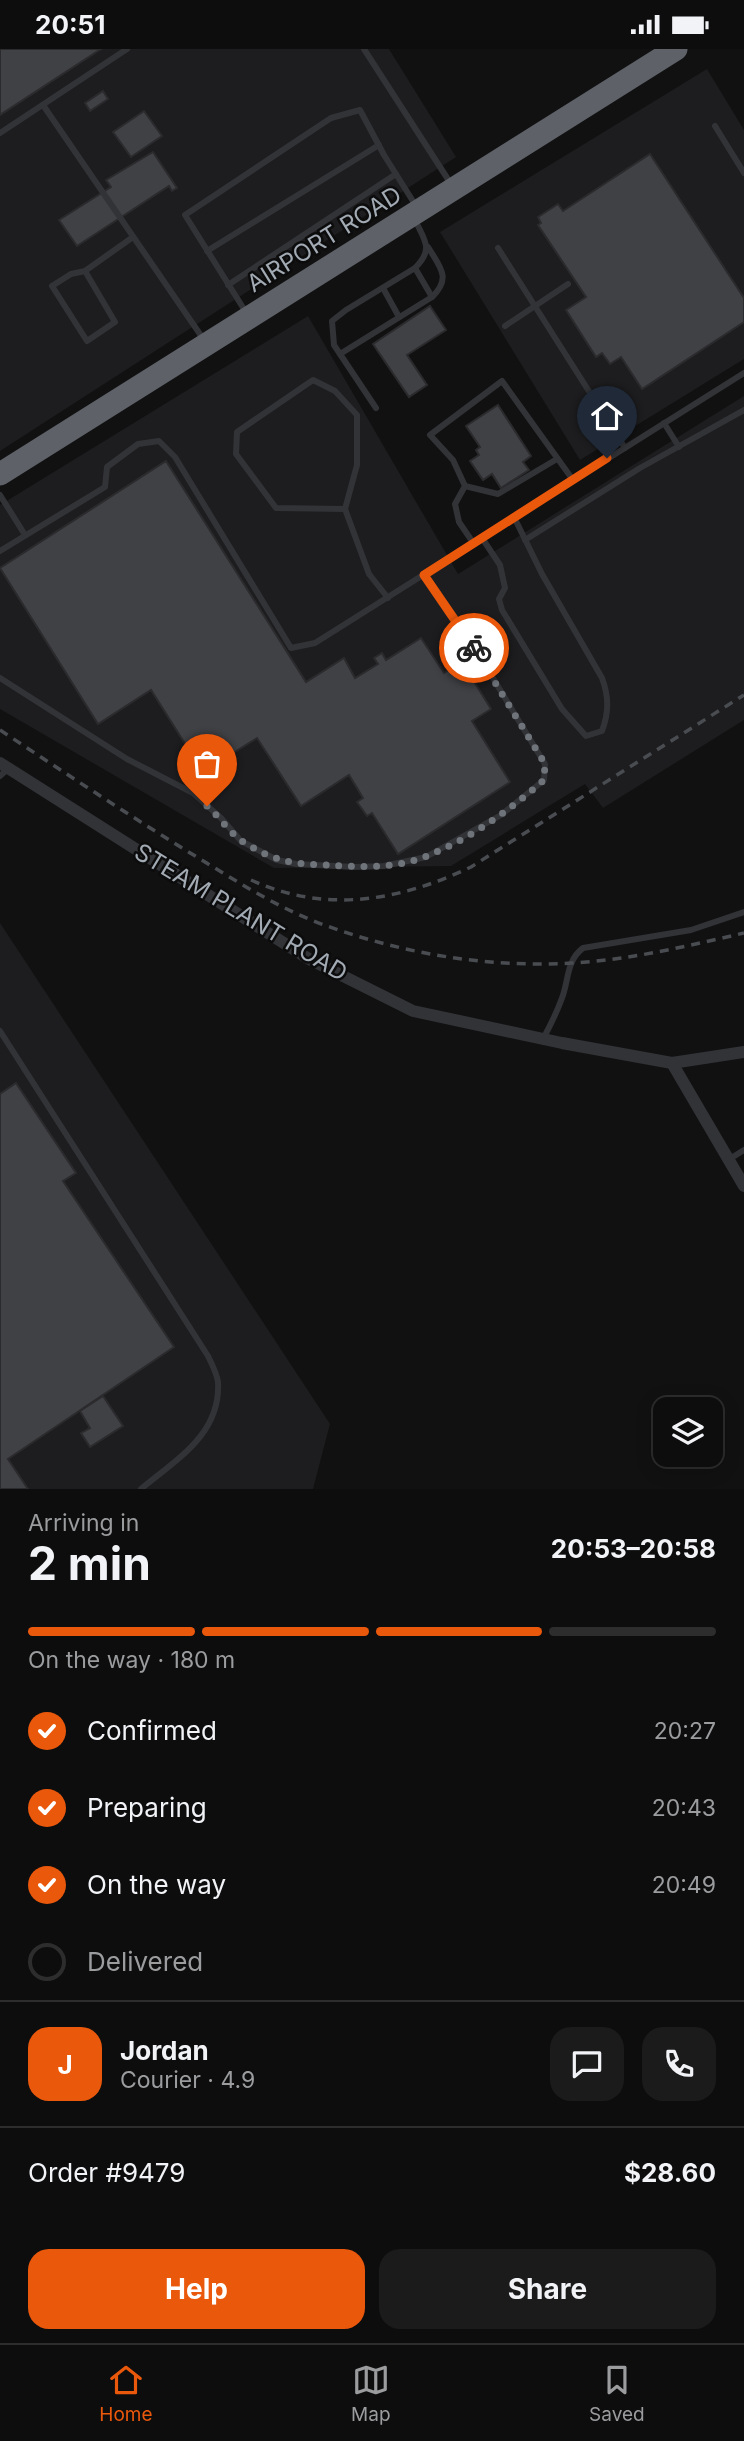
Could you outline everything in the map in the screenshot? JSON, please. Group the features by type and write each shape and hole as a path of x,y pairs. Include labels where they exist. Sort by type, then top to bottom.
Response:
{"highway":[{"name":"AIRPORT ROAD","path":"0,474 676,49"}],"street":[{"name":"STEAM PLANT ROAD","path":"3,769 309,959 412,1011 672,1063 744,1052"},
{"path":"672,1063 744,1187"}],"lane":[{"path":"0,134 127,49"},
{"path":"364,49 454,189"},
{"path":"43,105 207,344"},
{"path":"249,318 185,215 331,118 360,110 396,174 427,245 443,272 444,281 440,290 432,297 340,354"},
{"path":"715,126 744,173"},
{"path":"207,251 379,145"},
{"path":"228,285 396,174"},
{"path":"85,271 116,322 87,341 52,286 71,274 85,271 133,237"},
{"path":"376,408 334,345 332,321 415,268 423,261 427,245"},
{"path":"498,249 625,448"},
{"path":"415,268 432,297"},
{"path":"505,326 568,284"},
{"path":"383,288 399,317"},
{"path":"0,551 105,487 107,467 138,444 159,441 175,457 291,647 315,643 744,373"},
{"path":"345,509 276,508 236,454 237,432 313,380 335,391 357,415 356,465 345,509 369,574 388,598"},
{"path":"465,486 453,460 430,435 502,381 573,480"},
{"path":"526,540 744,410"},
{"path":"664,423 679,447"},
{"path":"465,486 498,494 557,459"},
{"path":"465,486 454,504 459,522 474,544"},
{"path":"0,495 25,535"},
{"path":"482,538 500,565 505,588 499,599 502,610 562,709 586,736 602,731 607,717 608,695 602,678 542,575 514,517"},
{"path":"0,678 127,759 193,793 221,818 241,841 277,860 296,864 355,867 384,866 426,857 501,815 544,780 545,764 468,637 424,575"},
{"path":"543,1039 562,999 570,963 583,948 691,930 744,912"},
{"path":"0,1031 3,1043 208,1356 218,1380 216,1408 202,1437 142,1489"},
{"path":"728,1160 744,1150"}],"shaded area":[{"path":"0,49 389,49 456,157 0,451"},
{"path":"707,69 744,130 744,359 580,460 440,232"},
{"path":"308,316 458,574 744,396 744,720 603,808 585,784 451,866 274,868 0,709 0,505"},
{"path":"0,923 330,1424 313,1489 0,1489"}],"building":[{"path":"0,49 101,49 0,115"},
{"path":"103,91 108,99 90,111 85,103"},
{"path":"144,111 162,136 131,157 113,132"},
{"path":"153,152 177,188 172,191 169,186 77,246 59,220 111,187 106,180"},
{"path":"650,154 744,298 744,322 642,389 621,357 610,364 602,353 596,357 566,310 586,297 538,225 541,223 538,217 558,204 563,211"},
{"path":"430,306 446,330 407,355 427,385 409,397 373,344"},
{"path":"498,405 531,456 523,462 529,470 501,488 492,474 483,480 470,461 479,455 476,450 480,447 466,426"},
{"path":"166,461 306,682 344,658 355,678 378,664 374,658 382,653 386,660 421,638 444,673 462,662 491,709 472,721 510,782 398,854 372,813 367,816 357,802 363,798 349,775 301,806 257,738 203,772 151,690 98,724 0,568"},
{"path":"16,1083 76,1173 63,1181 174,1347 8,1459 28,1489 0,1489 0,1094"},
{"path":"103,1396 123,1426 90,1447 81,1433 90,1428 80,1411"}],"railway":[{"path":"251,880 279,891 335,900 390,895 444,879 471,867 744,695"},
{"path":"0,730 234,880 295,913 357,936 448,957 541,964 637,956 744,933"}],"way so far":[{"path":"207,806 241,841 277,860 296,864 355,867 384,866 426,857 501,815 544,780 545,764 474,648"}],"route":[{"path":"474,648 424,575 607,458"}]}
